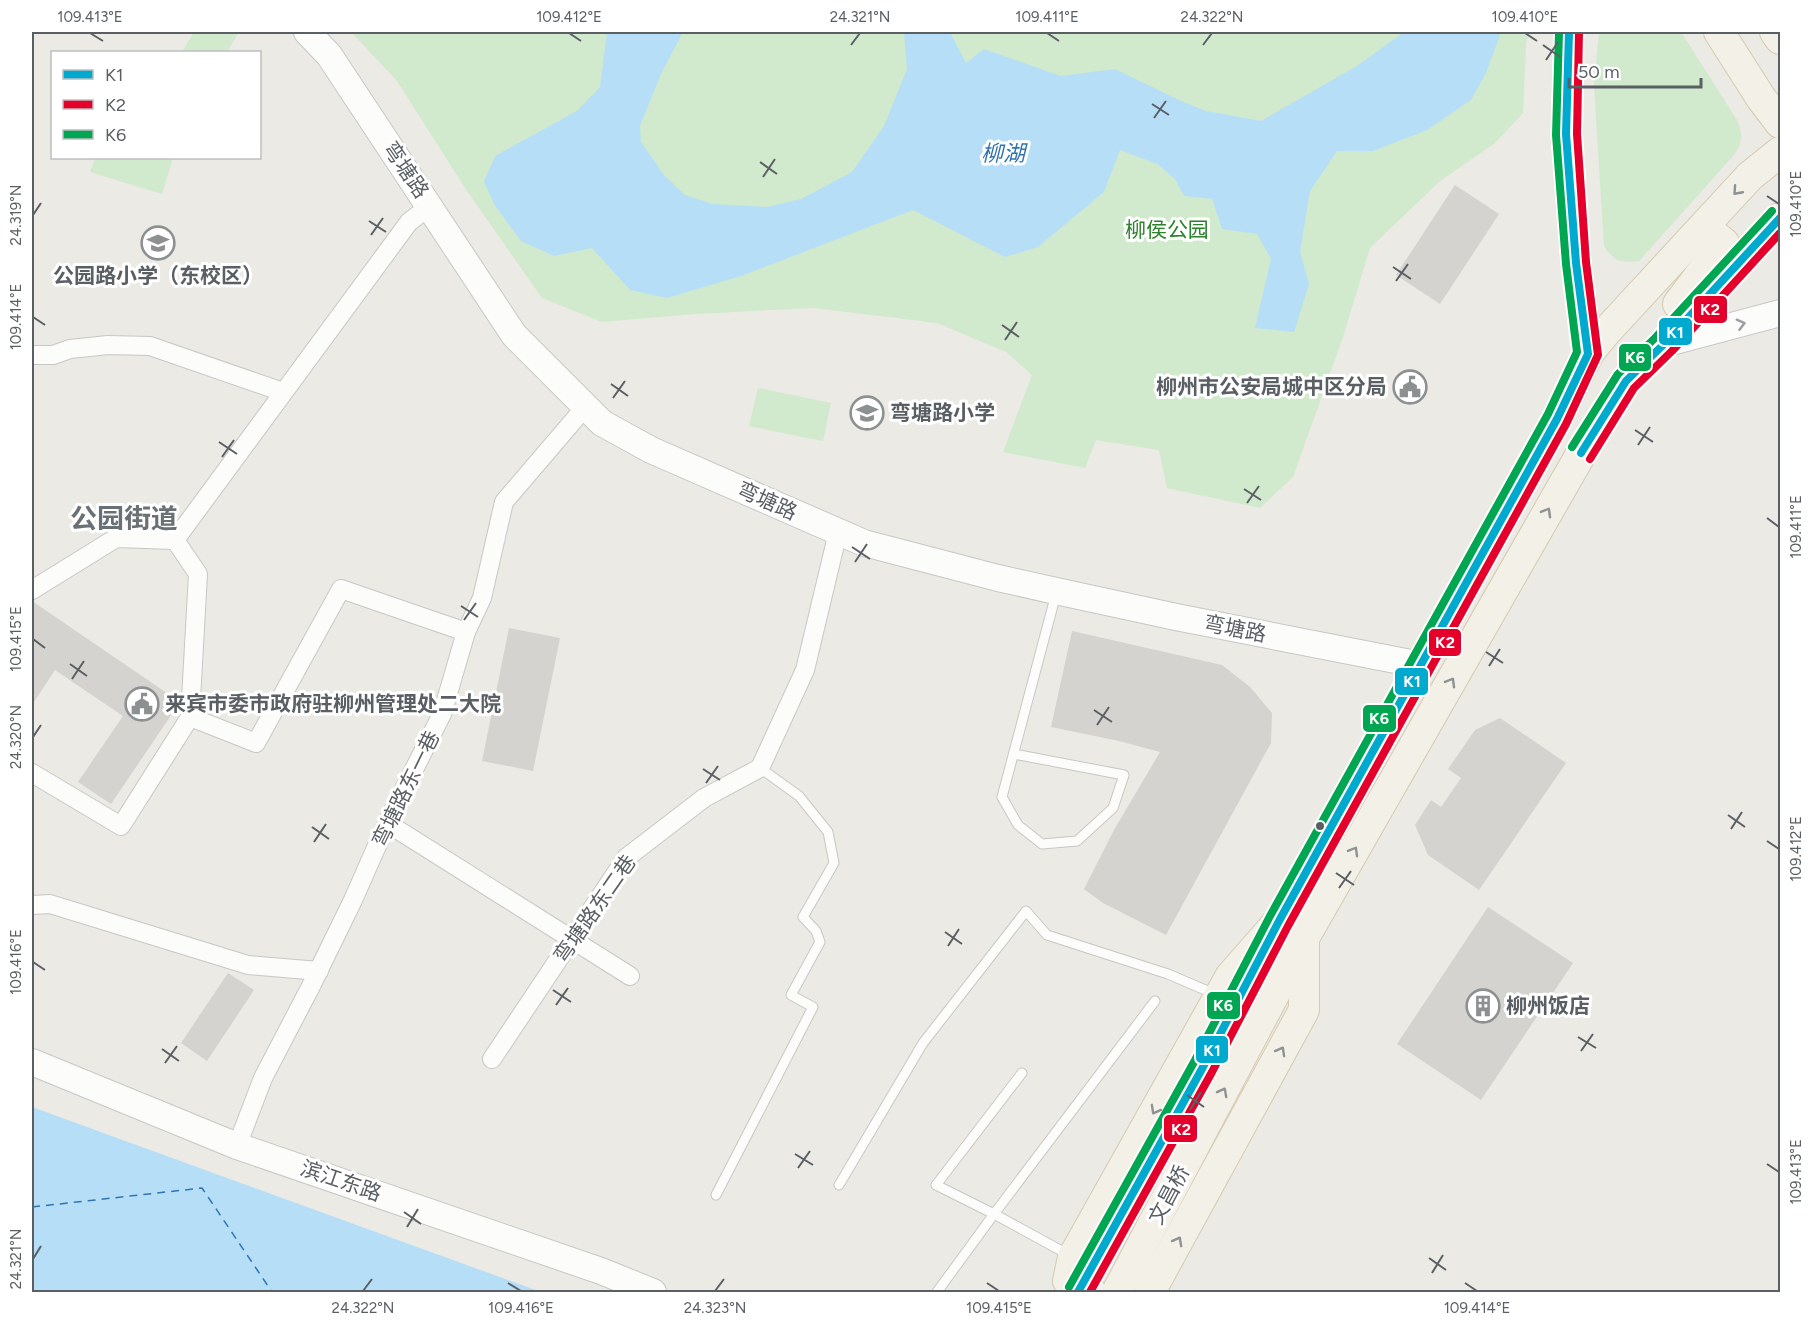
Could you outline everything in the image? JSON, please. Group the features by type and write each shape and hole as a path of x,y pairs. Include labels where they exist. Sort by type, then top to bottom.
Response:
{"main road":[{"path":"1569,32 1566,134 1576,263 1588,354"},
{"path":"1719,32 1761,98 1780,123"},
{"path":"1774,32 1780,39"},
{"path":"1091,1293 1068,1281 1073,1257 1230,977 1279,921 1557,419 1588,354 1621,314 1690,243 1750,176 1780,152"},
{"path":"1626,381 1664,344 1780,218"},
{"path":"1626,381 1632,366 1724,243 1714,235 1690,243"},
{"name":"文昌桥","path":"1117,1293 1305,938 1588,440 1626,381"},
{"name":"文昌桥","path":"1078,1293 1203,1066 1279,921"},
{"path":"1150,1293 1304,1010 1305,938"}],"street":[{"name":"弯塘路","path":"306,32 329,55 514,335 602,423 651,450 864,543 1056,591 1420,665"},
{"path":"175,540 409,222 430,206"},
{"path":"1664,344 1780,314"},
{"path":"32,355 53,355 70,349 108,345 150,346 283,392"},
{"name":"弯塘路东一巷","path":"237,1146 263,1078 319,971 387,824 442,714 466,632 482,598 504,502 586,406"},
{"path":"760,768 805,670 838,532"},
{"path":"32,590 116,538 175,540"},
{"path":"32,772 121,826 190,717 198,574 175,540"},
{"path":"190,717 256,743 341,589 466,632"},
{"name":"弯塘路东二巷","path":"492,1059 626,858 704,798 760,768"},
{"path":"387,824 630,976"},
{"path":"32,905 50,904 248,966 319,971"},
{"name":"滨江东路","path":"32,1062 237,1146 601,1271 653,1293"}],"lane":[{"path":"1014,754 1124,775 1113,808 1077,841 1042,844 1018,825 1002,797 1056,591"},
{"path":"716,1195 813,1007 791,995 820,942 816,931 803,917 834,863 828,832 799,796 760,768"},
{"path":"839,1185 924,1043 1026,911 1047,935 1168,974 1219,996"},
{"path":"937,1293 1155,1001"},
{"path":"1022,1073 936,1185 1073,1257"}],"green space":[{"path":"194,32 239,32 228,51 183,51"},
{"name":"柳侯公园","path":"351,32 1529,32 1526,43 1523,113 1495,143 1440,181 1370,248 1342,340 1293,477 1260,508 1167,488 1159,450 1096,440 1085,468 1003,452 1032,375 1006,352 937,323 814,308 695,314 602,322 542,298 465,188 397,81"},
{"path":"1599,32 1681,32 1737,120 1740,130 1740,143 1733,156 1639,261 1618,260 1604,246 1594,86"},
{"path":"95,159 173,159 162,194 90,172"},
{"path":"758,388 831,403 823,441 749,426"}],"water":[{"name":"柳湖","path":"607,32 683,32 661,74 640,126 641,142 664,175 685,195 713,204 767,207 801,199 852,172 884,126 907,69 904,32 950,32 966,63 984,49 1061,76 1115,69 1206,111 1261,121 1357,66 1404,32 1501,32 1486,73 1471,100 1427,130 1373,151 1337,151 1310,191 1300,252 1309,284 1294,332 1255,328 1271,259 1257,234 1222,229 1212,199 1184,196 1175,179 1157,164 1120,150 1104,192 1038,247 1005,257 913,210 741,276 667,298 630,290 592,248 554,256 521,241 494,204 484,181 495,156 577,111 600,87"},
{"path":"32,1107 541,1292 32,1292"}],"building":[{"path":"1455,185 1499,214 1440,304 1396,275"},
{"name":"来宾市委市政府驻柳州管理处二大院","path":"32,601 180,702 111,804 78,782 123,716 55,670 32,705"},
{"path":"509,628 560,638 533,771 482,761"},
{"path":"1072,631 1222,665 1250,687 1272,713 1271,743 1166,935 1103,903 1084,889 1114,830 1160,752 1051,727"},
{"path":"1500,718 1566,763 1479,890 1428,855 1415,825 1431,800 1441,807 1461,778 1448,769 1475,730"},
{"name":"柳州饭店","path":"1488,907 1573,963 1481,1100 1397,1044"},
{"path":"228,973 254,990 207,1061 181,1043"}],"ferry route":[{"path":"32,1207 202,1188 272,1292"}],"transit line":[{"name":"K6","path":"1069,1287 1194,1062 1270,916 1548,414 1577,352 1566,264 1556,135 1559,32"},
{"name":"K1","path":"1078,1292 1203,1067 1279,921 1557,419 1588,354 1576,263 1566,134 1569,32"},
{"name":"K2","path":"1090,1292 1212,1072 1288,926 1566,424 1598,355 1586,262 1577,134 1579,32"},
{"name":"K6","path":"1572,447 1618,374 1656,337 1772,211"},
{"name":"K1","path":"1581,453 1626,381 1664,344 1780,218"},
{"name":"K2","path":"1590,459 1634,388 1672,351 1780,233"}],"place":[{"name":"公园路小学（东校区）","path":"158,243"},
{"name":"柳州市公安局城中区分局","path":"1410,387"},
{"name":"弯塘路小学","path":"867,413"},
{"name":"来宾市委市政府驻柳州管理处二大院","path":"142,704"},
{"name":"柳州饭店","path":"1483,1006"}],"district":[{"name":"公园街道","path":"124,519"}]}
